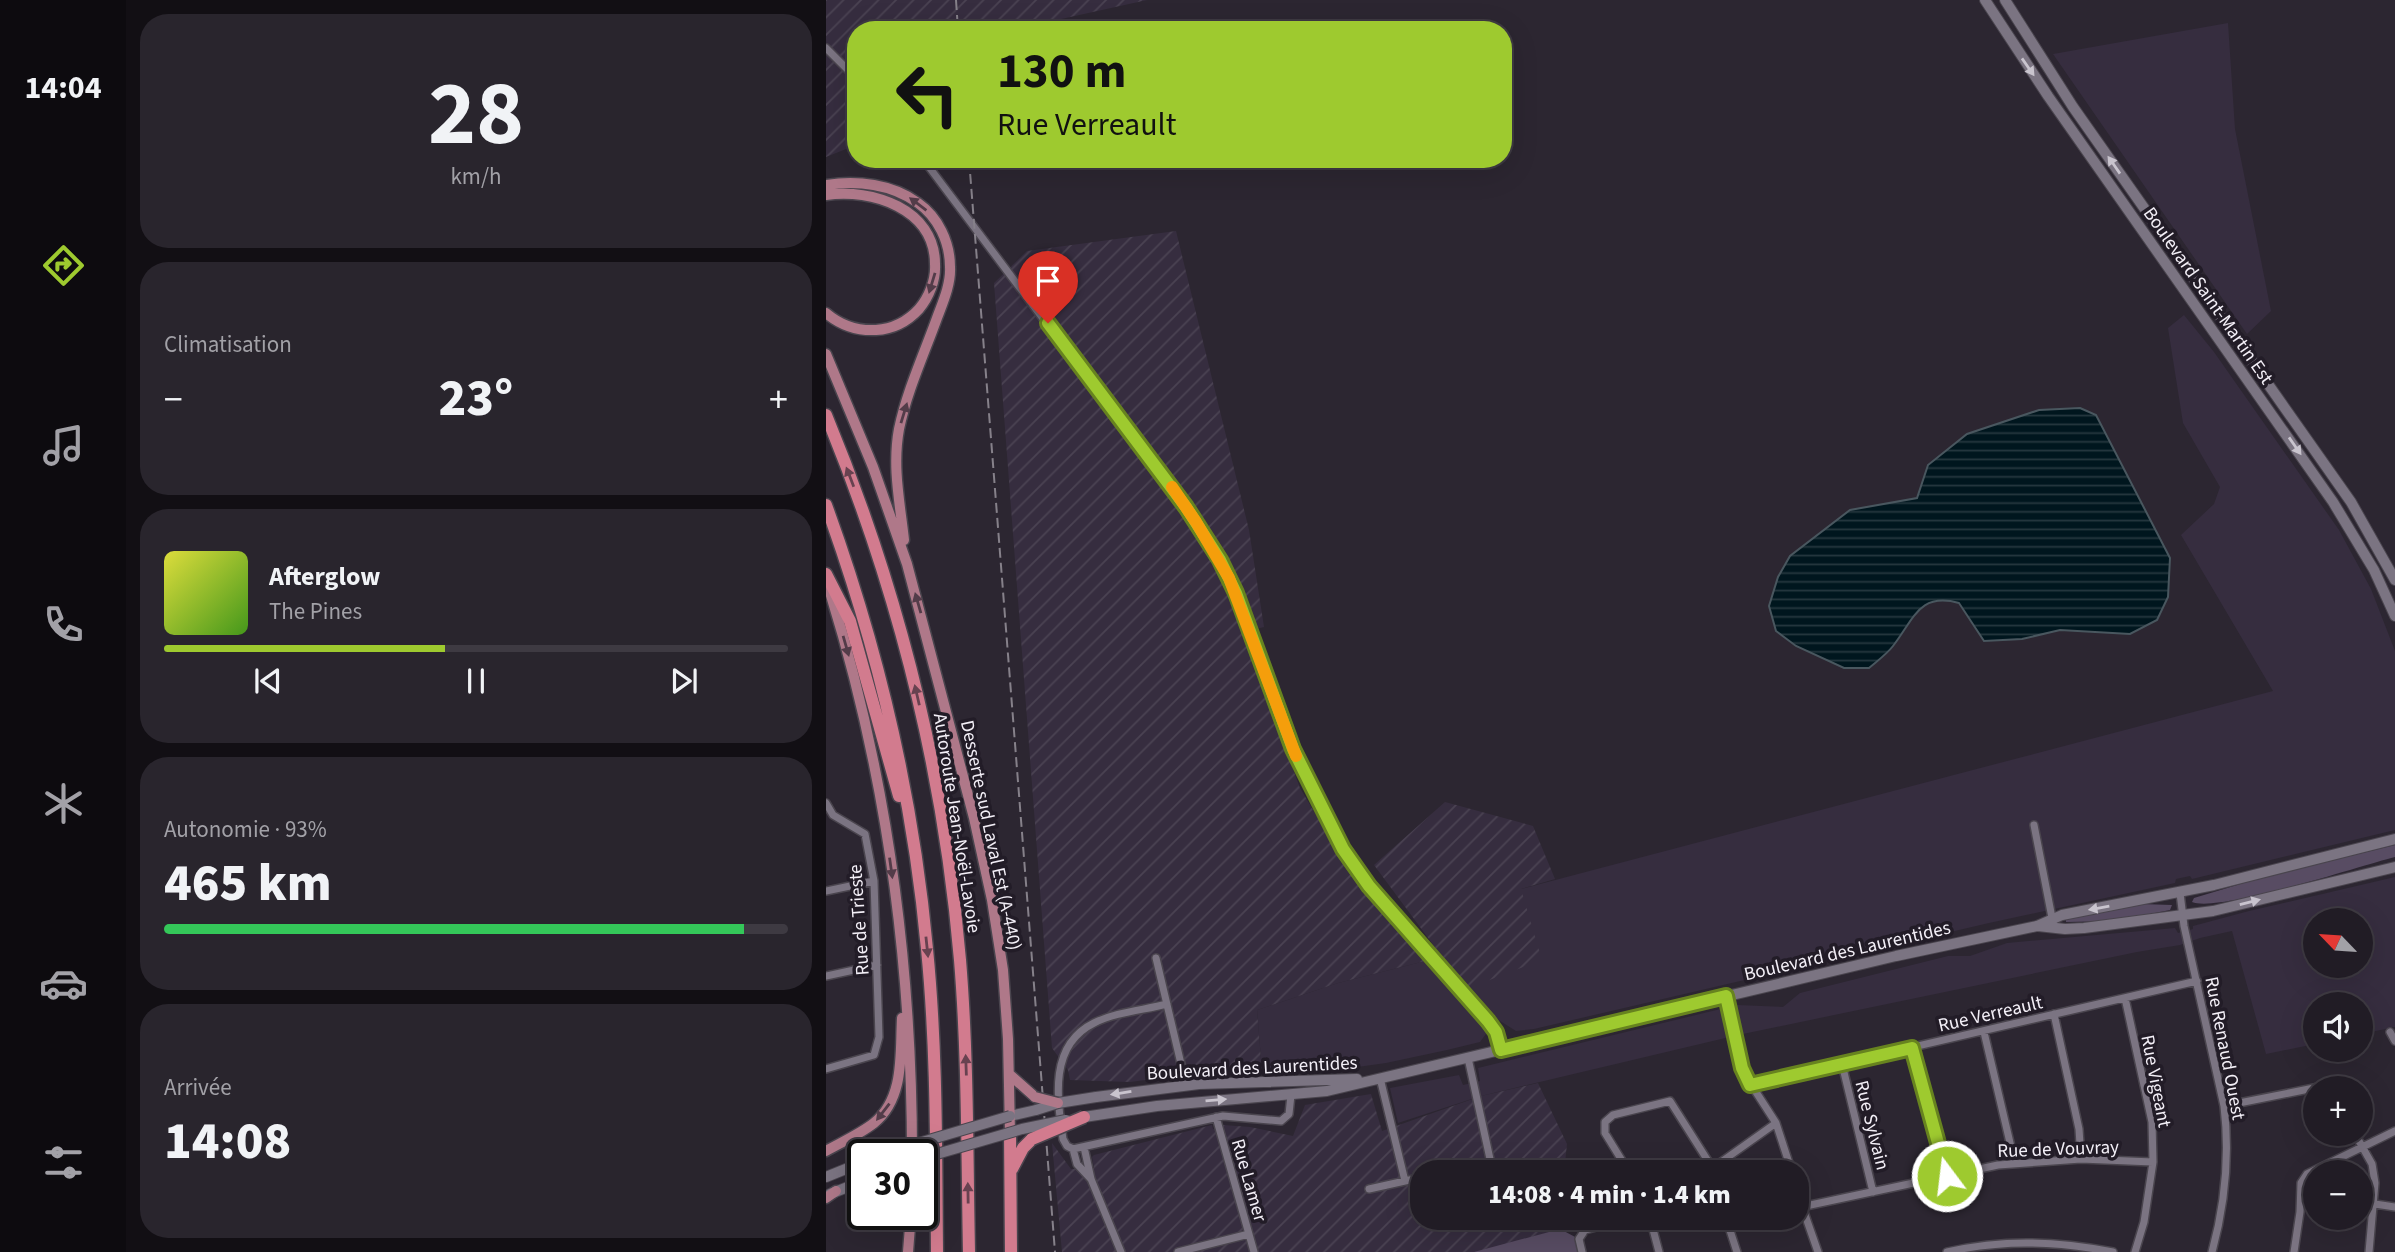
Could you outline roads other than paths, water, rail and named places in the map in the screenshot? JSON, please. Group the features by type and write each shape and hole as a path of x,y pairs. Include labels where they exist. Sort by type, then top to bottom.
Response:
{"highway":[{"name":"Autoroute Jean-Noël-Lavoie","path":"826,415 867,523 896,613 921,712 942,814 956,919 963,1002 969,1252"},
{"path":"826,505 857,595 881,682 917,862 933,1024 937,1252"},
{"path":"826,574 850,621 917,862"},
{"path":"1015,1154 1032,1139 1084,1117"},
{"path":"1010,1133 1015,1154 1011,1173 1011,1252"}],"main road":[{"name":"Boulevard Saint-Martin Est","path":"1985,0 2007,37 2333,502 2374,570 2395,615"},
{"name":"Boulevard Saint-Martin Est","path":"2005,0 2073,107 2345,494 2395,580"},
{"path":"826,185 849,183 877,186 908,196 926,209 936,221 948,250 950,274 947,289 905,408 897,443 896,479 907,564"},
{"path":"826,195 868,195 905,211 926,231 936,266 934,280 925,300 911,317 894,327 858,329 838,322 826,313"},
{"name":"Desserte sud Laval Est (A-440)","path":"826,354 873,467 907,564 941,687 992,900 1005,991 1010,1133"},
{"path":"826,580 847,651 875,765 894,888 910,1048 912,1139"},
{"name":"Boulevard des Laurentides","path":"2053,924 2070,913 2180,893 2395,839"},
{"name":"Boulevard des Laurentides","path":"938,1154 1010,1133 1084,1117 1164,1105 1327,1091 1926,949 2037,926 2053,924 2095,927 2183,916 2241,905 2395,867"},
{"path":"826,1151 874,1123 886,1111 894,1094 900,1063 903,977"},
{"path":"1009,1074 1030,1094 1058,1103"},
{"name":"Boulevard des Laurentides","path":"929,1139 1058,1103 1096,1097 1185,1085 1380,1078"},
{"path":"826,1177 847,1168"},
{"path":"829,1195 847,1188"},
{"path":"908,1252 910,1230"}],"street":[{"path":"826,48 847,69"},
{"path":"930,168 1196,522 1229,578 1293,749 1338,840 1369,886 1488,1021 1496,1032 1501,1050"},
{"name":"Rue de Trieste","path":"826,803 833,815 865,834 874,881 879,1037 874,1055 826,1069"},
{"path":"2034,824 2053,924"},
{"path":"826,891 874,881"},
{"name":"Rue Renaud Ouest","path":"2180,893 2224,1106 2227,1155 2222,1216 2212,1252"},
{"path":"1156,958 1185,1085"},
{"path":"826,976 877,965"},
{"name":"Rue Verreault","path":"1750,1085 2197,981"},
{"path":"1726,996 1742,1068 1750,1085 1776,1123 1788,1160"},
{"name":"Rue Vigeant","path":"2125,998 2152,1122 2153,1162 2144,1222 2135,1252"},
{"path":"1091,1179 1077,1164 1073,1149 1065,1144 1063,1139 1059,1069 1069,1045 1094,1023 1167,1004"},
{"path":"2054,1014 2079,1129 2081,1159"},
{"path":"1984,1032 2015,1164"},
{"path":"2390,1032 2395,1041"},
{"path":"1912,1048 1947,1176"},
{"path":"1468,1058 1489,1160"},
{"name":"Rue Sylvain","path":"1842,1065 1873,1192"},
{"path":"1380,1078 1405,1181"},
{"path":"2224,1106 2303,1090"},
{"name":"Boulevard des Laurentides","path":"1073,1149 1216,1117 1282,1121 1289,1114 1291,1095"},
{"path":"1622,1160 1605,1133 1605,1122 1613,1115 1670,1101 1708,1160"},
{"name":"Rue Lamer","path":"1216,1117 1254,1252"},
{"path":"1727,1160 1776,1123"},
{"path":"2294,1252 2301,1183 2308,1174 2395,1131"},
{"path":"1084,1147 1091,1179 1121,1252"},
{"path":"2362,1148 2372,1164 2375,1183 2369,1252"},
{"name":"Rue de Vouvray","path":"1809,1205 1998,1165 2081,1159 2153,1162"},
{"path":"1369,1189 1410,1180"},
{"path":"2375,1203 2395,1207"},
{"path":"1809,1228 1818,1252"},
{"path":"1582,1252 1579,1239 1585,1230"},
{"path":"1653,1230 1659,1252"},
{"path":"1730,1230 1737,1252"},
{"path":"1178,1252 1249,1234"},
{"path":"1947,1252 2001,1242 2037,1241 2074,1244 2113,1252"}],"water":[{"path":"2080,408 2096,415 2170,558 2168,597 2157,620 2130,634 2060,630 2022,639 1984,641 1959,603 1935,601 1919,610 1891,649 1869,668 1844,668 1796,646 1776,631 1769,606 1778,577 1790,556 1850,510 1917,498 1928,465 1967,434 2039,410"}],"railway":[{"path":"956,0 957,21"},
{"path":"970,168 1055,1252"}]}
